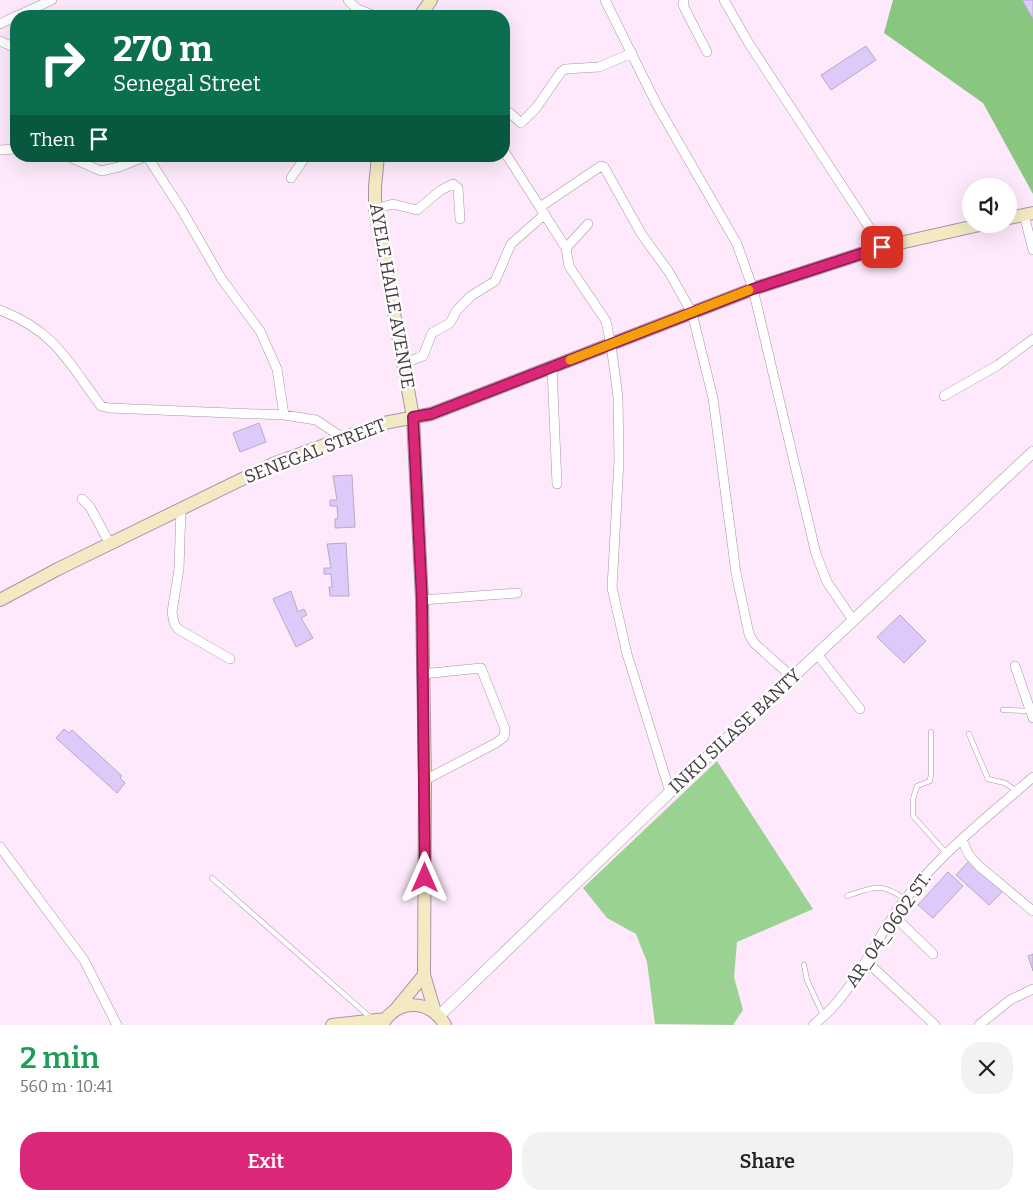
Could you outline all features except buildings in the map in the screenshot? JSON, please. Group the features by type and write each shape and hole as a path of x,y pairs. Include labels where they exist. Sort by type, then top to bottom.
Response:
{"main road":[{"name":"AYELE HAILE AVENUE","path":"377,162 375,187 376,209 402,364 413,417 422,600 425,780 424,975 440,1017"},
{"name":"SENEGAL STREET","path":"0,600 58,569 250,474 343,438 384,423 431,414 753,289 882,247 962,229"},
{"path":"332,1025 380,1022 396,1009 424,975"},
{"path":"396,1009 416,1005 440,1017"}],"street":[{"path":"30,10 52,0"},
{"path":"348,0 360,10"},
{"path":"606,0 657,105 737,244 753,289 816,554 827,582 853,620"},
{"path":"684,0 684,5 708,52"},
{"path":"724,0 748,42 882,247"},
{"path":"510,113 521,124 536,108 556,77 565,69 599,67 632,53"},
{"path":"510,160 566,248 569,266 606,321 618,397 619,461 612,588 627,654 670,792"},
{"path":"81,162 101,171 132,162"},
{"path":"150,162 188,220 221,278 260,331 277,369 284,415"},
{"path":"291,178 302,162"},
{"path":"402,364 423,356 434,331 450,323 464,303 495,281 511,244 542,211 577,180 601,166 604,167 642,235 668,272 692,313 715,407 736,573 749,634 754,643 792,677"},
{"path":"376,209 393,204 417,210 441,190 453,184 458,188 460,219"},
{"path":"1029,214 1033,250"},
{"path":"566,248 588,224"},
{"path":"0,310 24,320 61,349 101,406 109,408 284,415 316,420 343,438"},
{"path":"944,396 998,365 1033,339"},
{"path":"552,368 557,484"},
{"name":"INKU SILASE BANTY","path":"440,1017 670,792 1033,452"},
{"path":"82,499 90,507 110,544"},
{"path":"181,509 179,569 172,612 174,623 178,629 230,659"},
{"path":"422,600 517,593"},
{"path":"817,654 860,709"},
{"path":"1014,666 1032,714"},
{"path":"422,674 481,668 506,729 504,737 496,743 425,780"},
{"name":"AR_04_0602 ST.","path":"813,1025 845,991 905,899 927,872 1033,777"},
{"path":"962,840 969,855 979,866 1033,911"},
{"path":"0,847 84,960 117,1025"},
{"path":"894,916 933,954"},
{"path":"866,961 935,1025"},
{"path":"979,1025 1010,1000 1033,989"}],"lane":[{"path":"1003,710 1032,714"},
{"path":"931,732 930,781 917,786 913,798 913,816 946,854"},
{"path":"969,734 988,779 1005,782 1017,791"},
{"path":"212,878 380,1022"},
{"path":"847,896 869,888 884,887 905,899"},
{"path":"804,965 807,980 823,1015"}],"green space":[{"path":"893,0 1033,0 1033,194 983,103 884,33"},
{"path":"717,761 813,909 737,942 734,977 743,1010 733,1025 655,1024 647,962 636,934 607,918 583,888"}],"slow traffic":[{"path":"570,360 749,290"}],"route":[{"path":"425,878 422,600 420,524 413,417 426,416 753,289 882,247"}]}
